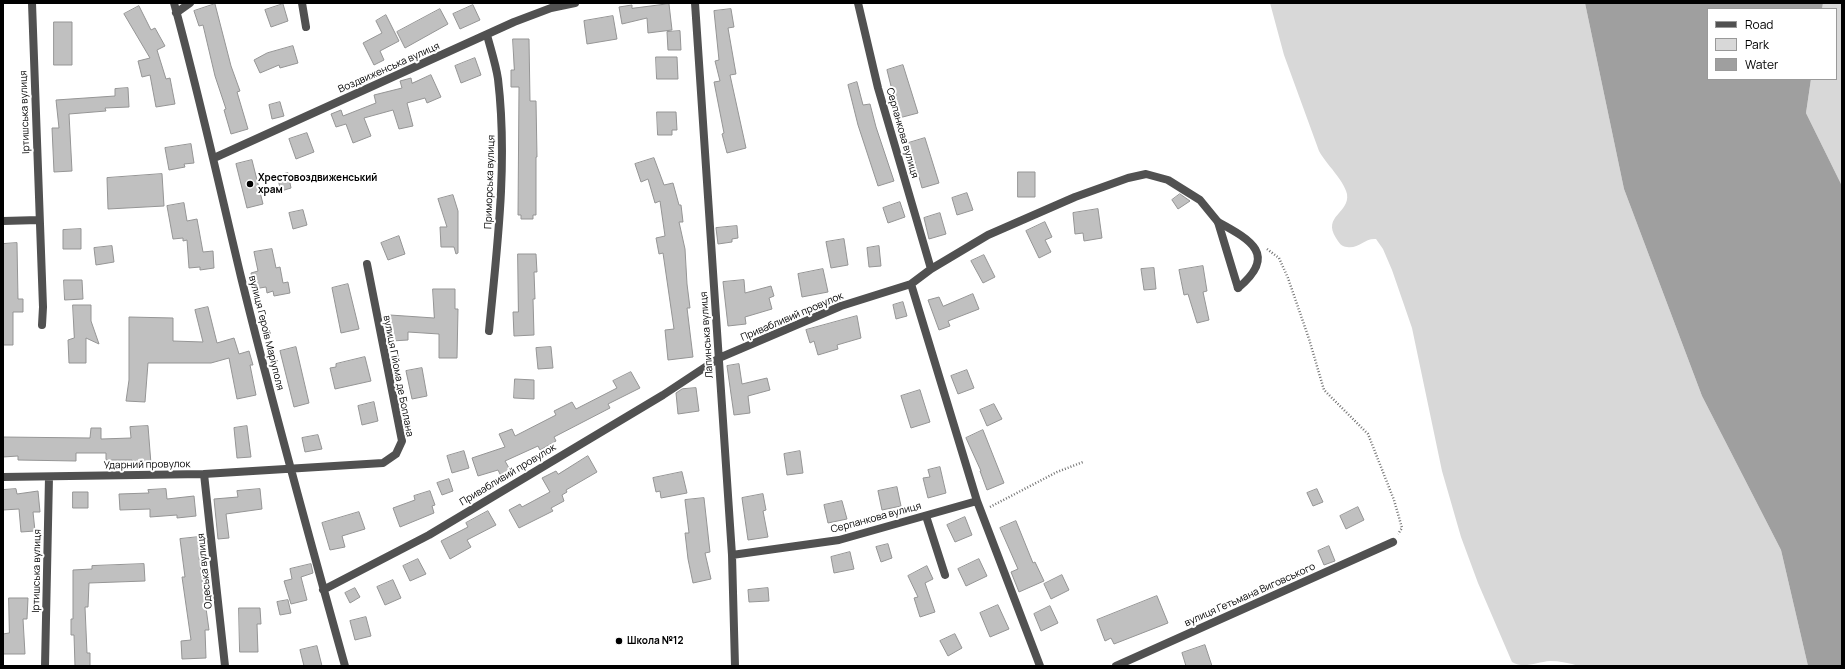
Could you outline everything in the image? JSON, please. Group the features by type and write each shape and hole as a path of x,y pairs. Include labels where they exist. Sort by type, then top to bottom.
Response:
{"street":[{"name":"Іртишська вулиця","path":"32,3 43,307 42,325"},
{"name":"вулиця Героїв Маріуполя","path":"174,3 214,158 241,277 290,469 345,666"},
{"path":"176,13 190,3"},
{"path":"302,3 306,27"},
{"name":"Воздвиженська вулиця","path":"214,158 532,15 551,8 575,3"},
{"name":"Лапинська вулиця","path":"695,3 732,555 735,666"},
{"name":"Серпанкова вулиця","path":"858,3 878,88 931,268"},
{"name":"Приморська вулиця","path":"487,35 498,78 502,159 500,216 489,331"},
{"name":"Привабливий провулок","path":"323,590 428,535 656,399 719,358 842,306 911,284 931,268 988,235 1020,220 1112,183 1146,174 1168,180 1200,200 1218,222 1246,238 1254,246 1258,261 1253,274 1238,288 1218,222"},
{"path":"3,220 39,220"},
{"name":"вулиця Гійома де Боплана","path":"290,469 383,463 396,454 402,441 367,264"},
{"path":"911,284 977,501 1040,666"},
{"name":"Ударний провулок","path":"3,478 204,474 290,469"},
{"name":"Одеська вулиця","path":"204,474 225,666"},
{"name":"Іртишська вулиця","path":"45,666 49,477"},
{"name":"Серпанкова вулиця","path":"732,555 839,540 977,501"},
{"path":"926,516 945,575"},
{"name":"вулиця Гетьмана Виговського","path":"1116,666 1392,542"}],"path":[{"path":"1264,247 1278,258 1288,278 1324,390 1368,434 1394,500 1402,528 1392,542"},
{"path":"981,511 1057,472 1083,462"}],"green space":[{"path":"1270,3 1585,3 1624,189 1702,396 1781,550 1808,666 1579,666 1553,661 1526,665 1512,662 1478,583 1461,537 1442,471 1412,328 1392,270 1383,249 1376,239 1368,240 1355,246 1345,247 1338,242 1336,238 1332,225 1334,219 1345,206 1347,194 1339,178 1319,151 1284,55"},
{"path":"1823,3 1842,3 1842,186 1806,113 1811,80 1837,80 1837,8 1822,8"}],"water":[{"path":"1585,3 1823,3 1822,8 1707,8 1707,80 1811,80 1806,113 1842,186 1842,666 1808,666 1781,550 1702,396 1624,189"}],"building":[{"path":"215,4 231,66 240,91 237,92 248,129 231,134 224,110 226,109 215,76 203,25 199,26 194,11"},
{"path":"283,4 288,21 271,27 265,10"},
{"path":"669,4 672,30 648,33 647,18 622,24 619,7 632,5 632,8"},
{"path":"473,5 480,20 460,29 453,14"},
{"path":"139,6 151,30 155,28 165,46 157,50 166,79 170,78 175,104 156,107 150,75 142,77 138,61 150,58 124,14"},
{"path":"440,9 448,24 405,48 397,32"},
{"path":"731,9 734,27 728,28 736,74 730,75 746,148 727,153 722,134 724,133 714,82 720,81 715,61 719,60 714,11"},
{"path":"386,15 399,41 380,51 384,60 374,65 363,43 382,33 376,21"},
{"path":"613,16 617,39 587,44 584,21"},
{"path":"54,22 72,22 72,65 54,65"},
{"path":"680,31 681,50 668,50 667,32"},
{"path":"513,39 529,39 530,101 536,101 536,215 533,215 533,219 521,219 521,215 518,215 519,87 511,87 511,70 514,70"},
{"path":"293,46 298,63 280,68 279,65 260,73 254,60 267,53"},
{"path":"656,57 677,57 678,79 657,79"},
{"path":"475,58 481,75 461,83 455,66"},
{"path":"903,65 918,113 899,118 887,70"},
{"path":"431,75 441,97 427,103 425,98 407,103 413,126 399,129 393,110 364,118 371,136 353,143 346,124 336,127 331,114 341,110 343,116 376,103 374,95 402,88 400,81 411,78 412,83"},
{"path":"857,82 863,105 870,104 894,181 878,186 858,125 848,85"},
{"path":"128,88 129,107 105,108 106,111 69,114 72,171 54,172 52,128 59,128 56,100 115,96 115,89"},
{"path":"280,102 284,116 272,119 269,105"},
{"path":"657,112 676,112 677,130 672,130 672,135 658,135"},
{"path":"307,133 314,152 296,159 289,139"},
{"path":"925,138 939,183 922,188 914,159 910,160 905,144"},
{"path":"191,144 194,163 184,164 185,167 169,170 165,148"},
{"path":"654,158 664,185 673,183 679,205 681,205 683,222 679,222 685,249 690,308 687,308 693,357 668,360 665,330 674,329 663,253 659,254 656,238 665,236 660,201 655,203 648,179 641,182 635,164"},
{"name":"Хрестовоздвиженський храм","path":"252,160 263,204 247,208 236,164"},
{"path":"1018,172 1035,172 1035,197 1018,197"},
{"path":"288,173 291,188 281,191 277,176"},
{"path":"162,174 164,206 108,209 107,178"},
{"path":"967,193 973,210 957,215 952,198"},
{"path":"1180,194 1190,201 1178,209 1172,200"},
{"path":"453,195 458,211 458,253 456,254 454,247 441,247 440,227 447,227 438,199"},
{"path":"900,202 905,217 888,223 883,208"},
{"path":"184,203 187,221 197,219 203,252 213,251 214,268 200,270 200,267 189,268 187,240 183,241 183,238 173,239 167,206"},
{"path":"1098,209 1102,238 1084,241 1083,233 1075,234 1073,213"},
{"path":"303,210 307,225 293,229 289,213"},
{"path":"940,213 946,234 929,239 924,218"},
{"path":"1045,222 1052,237 1045,240 1051,252 1039,258 1026,231"},
{"path":"737,226 738,238 732,239 732,242 718,244 716,228"},
{"path":"81,229 81,249 63,249 63,230"},
{"path":"399,236 405,254 388,260 381,243"},
{"path":"844,239 848,265 831,268 826,242"},
{"path":"17,243 18,299 23,299 23,312 13,312 13,345 3,345 3,244"},
{"path":"112,246 114,262 96,265 94,248"},
{"path":"879,246 881,266 869,267 867,248"},
{"path":"272,249 276,268 280,267 283,283 288,282 290,293 274,296 273,291 267,293 266,287 254,289 251,273 258,271 254,252"},
{"path":"518,254 536,254 537,272 534,272 535,299 533,299 534,335 514,336 513,312 518,312"},
{"path":"984,255 995,277 983,283 971,261"},
{"path":"1203,266 1207,291 1203,292 1209,320 1197,323 1188,294 1184,295 1179,270"},
{"path":"1154,268 1156,289 1144,290 1141,269"},
{"path":"823,269 828,292 802,297 798,274"},
{"path":"64,280 82,280 83,299 65,300"},
{"path":"744,280 745,293 771,286 774,296 769,298 772,309 745,317 746,324 728,326 723,282"},
{"path":"348,284 359,329 341,333 332,288"},
{"path":"433,289 455,289 455,309 458,309 457,358 439,358 439,334 408,332 408,340 391,341 391,329 389,329 390,315 434,318"},
{"path":"973,294 979,309 948,321 950,326 939,330 928,300 939,297 943,306"},
{"path":"903,302 907,316 896,319 893,305"},
{"path":"73,305 91,305 91,321 99,344 86,338 86,363 69,363 68,340 74,338"},
{"path":"208,307 217,343 234,338 239,354 249,351 253,365 250,365 256,395 237,399 229,358 211,363 148,363 145,402 126,401 129,380 129,317 173,318 173,341 203,342 195,310"},
{"path":"857,316 861,338 837,345 838,349 818,355 814,341 810,343 806,330"},
{"path":"296,347 309,403 294,407 280,351"},
{"path":"551,347 553,368 538,369 536,348"},
{"path":"365,357 371,381 335,389 330,368 336,367 336,364"},
{"path":"739,364 742,384 767,378 770,390 748,396 750,413 734,415 727,366"},
{"path":"422,368 427,396 412,399 406,371"},
{"path":"967,370 974,388 958,394 951,376"},
{"path":"631,372 640,388 608,404 610,408 554,437 556,441 540,450 538,446 505,461 513,475 503,480 498,470 478,476 472,458 505,447 499,434 512,429 515,436 556,415 554,411 572,402 576,409 617,388 613,381"},
{"path":"515,379 534,380 534,399 514,398"},
{"path":"696,388 699,411 678,414 676,393 682,389"},
{"path":"920,390 930,422 911,428 901,396"},
{"path":"374,402 378,421 362,425 358,406"},
{"path":"994,404 1002,419 987,426 980,410"},
{"path":"148,426 151,464 132,465 132,460 106,460 106,453 76,453 76,461 18,460 18,456 3,457 3,437 90,438 91,428 101,428 101,439 131,438 130,427"},
{"path":"247,426 251,457 237,458 234,428"},
{"path":"983,430 1004,483 987,490 981,471 966,438"},
{"path":"318,435 322,449 305,452 302,438"},
{"path":"464,451 469,468 452,473 447,456"},
{"path":"800,451 803,473 787,475 784,454"},
{"path":"588,456 597,472 566,490 567,492 562,495 564,501 551,508 553,511 519,528 509,510 520,504 522,507 550,492 542,478 556,471 558,474"},
{"path":"940,467 946,493 928,498 923,478 930,477 928,470"},
{"path":"682,472 687,493 661,498 660,491 656,492 653,478"},
{"path":"449,479 453,491 442,495 437,483"},
{"path":"897,487 901,506 882,510 878,491"},
{"path":"16,489 17,494 38,491 40,512 33,512 35,531 21,532 19,509 3,510 3,490"},
{"path":"166,489 167,499 194,496 196,516 177,518 177,515 150,517 150,509 120,510 119,494 149,493 148,490"},
{"path":"260,489 262,509 226,514 229,538 218,539 214,499 238,497 237,491"},
{"path":"1317,489 1323,502 1313,506 1307,493"},
{"path":"430,491 435,505 432,506 434,513 400,527 393,508 415,500 414,496"},
{"path":"73,492 88,492 88,508 73,508"},
{"path":"763,494 766,510 763,511 768,537 748,540 742,498"},
{"path":"704,498 710,552 705,553 711,579 693,583 685,533 689,533 685,500"},
{"path":"842,501 847,519 828,523 824,505"},
{"path":"1358,507 1364,520 1346,529 1340,516"},
{"path":"488,511 496,525 467,540 471,547 450,559 441,541 468,527 466,523"},
{"path":"359,512 365,529 342,536 345,547 330,550 322,523"},
{"path":"965,517 972,535 955,542 947,525"},
{"path":"1016,521 1033,563 1035,562 1044,581 1019,592 1011,572 1018,569 1000,528"},
{"path":"199,537 201,557 199,557 209,630 205,630 206,658 182,659 181,641 191,640 182,577 185,577 180,539"},
{"path":"888,544 892,558 881,562 876,547"},
{"path":"1329,546 1335,561 1324,565 1318,551"},
{"path":"850,552 854,569 834,573 831,557"},
{"path":"418,559 426,574 410,581 403,566"},
{"path":"979,559 987,576 966,586 958,569"},
{"path":"144,564 145,581 89,583 88,607 85,607 87,653 90,653 90,666 75,666 74,635 71,635 71,619 73,619 73,570 92,569 92,566"},
{"path":"311,564 313,573 301,577 307,600 291,604 284,581 292,579 290,569"},
{"path":"927,566 933,579 925,583 935,612 920,617 914,598 918,597 908,576"},
{"path":"1062,575 1069,590 1051,599 1044,584"},
{"path":"393,580 401,598 385,605 377,587"},
{"path":"355,588 360,597 350,603 345,593"},
{"path":"768,588 769,601 749,602 748,590"},
{"path":"1157,596 1168,623 1114,644 1111,638 1105,641 1097,620"},
{"path":"9,598 28,598 27,619 23,619 25,654 3,654 3,634 9,633"},
{"path":"288,600 291,613 280,615 277,602"},
{"path":"998,605 1009,629 990,637 980,613"},
{"path":"1050,606 1058,623 1041,631 1034,614"},
{"path":"239,608 260,608 261,624 257,624 258,652 240,652"},
{"path":"366,617 371,636 355,640 350,621"},
{"path":"955,634 962,648 948,656 940,641"},
{"path":"1205,645 1212,666 1186,666 1182,653"},
{"path":"317,646 322,666 304,666 300,650"}],"place":[{"name":"Хрестовоздвиженський храм","path":"250,184"},
{"name":"Школа №12","path":"619,641"}]}
